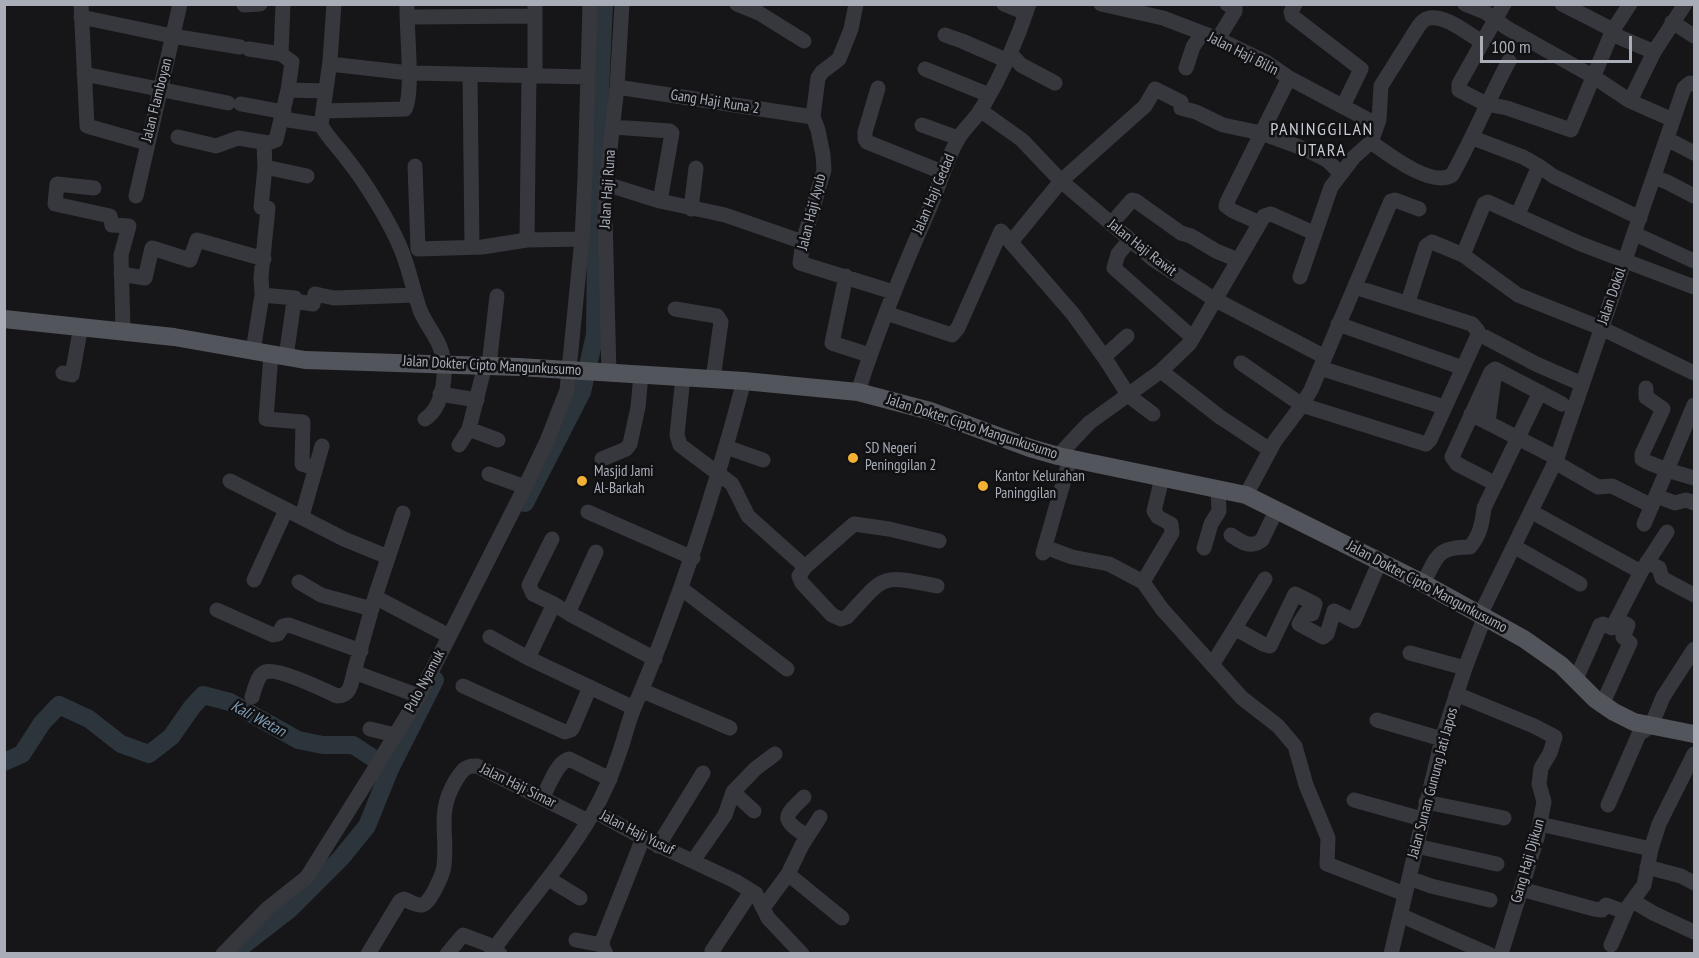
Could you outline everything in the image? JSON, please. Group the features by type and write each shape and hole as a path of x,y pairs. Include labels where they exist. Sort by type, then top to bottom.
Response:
{"main road":[{"name":"Jalan Dokter Cipto Mangunkusumo","path":"4,319 123,330 324,361 487,365 744,381 858,392 936,413 1030,448 1246,495 1423,583 1524,639 1561,665 1602,705 1634,722 1695,734"}],"street":[{"name":"Jalan Flamboyan","path":"136,196 180,4"},
{"path":"244,5 260,4"},
{"path":"281,54 283,4"},
{"path":"334,4 330,64 324,91 322,118 390,227 401,250 428,329 439,345 444,364 440,394 436,407 425,418"},
{"path":"589,372 582,239 590,4"},
{"path":"737,4 759,14 804,41"},
{"name":"Jalan Haji Ayub","path":"856,4 851,29 839,59 819,75 813,117 819,130 824,155 824,170 803,242 800,264 893,292"},
{"path":"1004,4 1028,9"},
{"name":"Jalan Haji Bilin","path":"1101,4 1166,11 1202,33 1266,62 1289,78 1376,124"},
{"path":"1218,39 1235,10 1227,4"},
{"path":"1295,4 1291,12 1292,16 1361,69 1343,106"},
{"path":"1465,4 1495,18 1507,28 1594,77 1630,101 1673,120"},
{"path":"1504,4 1458,87 1486,104 1507,108 1571,130 1612,32 1630,4"},
{"path":"1562,4 1594,11 1612,32 1654,52"},
{"path":"1630,101 1654,52 1684,4"},
{"name":"Jalan Haji Runa","path":"589,372 606,309 606,184 625,5"},
{"name":"Jalan Haji Gedad","path":"858,392 869,355 893,292 932,202 942,172 958,138 981,110 989,95 1009,57 1028,9"},
{"path":"84,74 161,91 235,103 283,115 322,118 405,109 412,73 410,11 535,10 527,240"},
{"path":"147,143 87,126 81,11 172,36 281,54 292,62 283,115 276,140 264,143 238,138 216,146 178,137"},
{"path":"1300,277 1331,187 1354,157 1371,142 1379,116 1381,86 1412,35 1425,19 1432,18 1444,20 1482,42"},
{"path":"1672,22 1695,36"},
{"path":"1186,68 1193,47 1202,33"},
{"path":"945,35 1009,57 1055,83"},
{"path":"1371,142 1402,164 1441,179 1452,176 1473,138 1486,104 1509,60"},
{"path":"330,64 412,73 588,77"},
{"path":"925,69 989,95"},
{"path":"470,75 472,247"},
{"path":"1260,223 1226,206 1289,78"},
{"name":"Jalan Dokol","path":"1483,615 1556,460 1684,88 1690,83 1695,84"},
{"name":"Gang Haji Runa 2","path":"617,87 813,117"},
{"path":"878,87 867,127 865,139 867,142 942,172"},
{"path":"1011,242 1061,181 1145,106 1155,89 1182,102 1180,108 1196,112 1210,120 1233,128 1261,133 1305,149 1327,160 1341,174"},
{"path":"288,90 324,91"},
{"name":"Jalan Haji Rawit","path":"981,110 1022,140 1061,181 1154,260 1214,299 1323,363 1444,407"},
{"path":"922,125 958,138"},
{"path":"613,127 672,133 660,201"},
{"path":"1473,138 1522,157 1553,176 1640,218"},
{"path":"1667,139 1695,153"},
{"path":"264,143 265,167 261,207 268,208 261,276 270,354 266,419 303,422 302,464 315,468"},
{"path":"415,166 418,248 472,247 527,240 582,239"},
{"path":"1518,214 1539,166"},
{"path":"265,167 307,176"},
{"path":"691,208 696,168"},
{"path":"1654,177 1695,196"},
{"path":"94,188 57,184 55,204 110,216 112,225 129,226 122,255 123,330"},
{"path":"606,184 660,201 725,215 803,242"},
{"path":"1111,224 1128,203 1132,200 1136,201 1181,233 1238,260"},
{"path":"1246,495 1270,450 1302,405 1323,363 1391,201 1419,208"},
{"path":"1463,255 1486,202 1518,214 1581,244 1695,287"},
{"path":"1314,233 1271,214 1264,216 1193,338 1161,372 1089,423 1064,457 1044,550 1109,564 1143,582 1162,609 1242,698 1278,726 1295,746 1306,785 1328,838 1327,864 1405,894"},
{"path":"886,313 952,335 958,328 1000,231 1073,314 1129,396 1153,414"},
{"path":"1635,234 1695,261"},
{"path":"122,274 145,278 152,248 190,260 197,240 264,259"},
{"path":"1130,240 1118,254 1114,268 1193,338"},
{"path":"1408,302 1427,243 1432,242 1463,255 1518,295 1601,328 1695,373"},
{"path":"846,276 832,343 869,355"},
{"path":"1241,363 1302,405 1426,444 1430,440 1478,331 1472,324 1355,287"},
{"path":"294,301 313,304 315,294 334,297 415,295"},
{"path":"262,295 295,298 294,301"},
{"path":"459,445 469,429 487,365 496,296"},
{"path":"270,354 294,301"},
{"path":"675,309 717,316 720,319 721,326 713,379"},
{"path":"1338,324 1463,368"},
{"path":"63,373 72,375 81,326"},
{"path":"1104,357 1127,336"},
{"path":"1485,337 1536,364 1582,384"},
{"path":"1495,369 1562,404"},
{"path":"1495,369 1491,372 1452,457 1457,464 1496,484"},
{"path":"1488,422 1495,369"},
{"name":"Pulo Nyamuk","path":"223,954 268,908 307,877 419,696 525,487 567,390 589,372"},
{"path":"1161,372 1220,417 1270,450"},
{"path":"602,459 626,449 630,444 638,407 641,375"},
{"path":"683,378 678,442 734,488 748,516 805,567"},
{"name":"Jalan Haji Yusuf","path":"744,381 719,475 682,590 645,692 634,708 609,779 591,815 735,881 756,894 773,925 802,954"},
{"path":"1647,388 1646,397 1663,409 1642,454 1642,459 1667,470 1695,478"},
{"path":"1423,583 1441,551 1454,547 1470,547 1478,538 1484,508 1540,392"},
{"path":"440,394 477,400"},
{"path":"1644,524 1695,405"},
{"path":"1471,414 1518,438 1598,487 1612,486 1654,501 1675,503 1686,500 1695,503"},
{"path":"469,429 498,440"},
{"path":"302,516 322,446"},
{"path":"726,447 763,460"},
{"path":"489,474 525,487"},
{"path":"1143,582 1172,533 1171,524 1158,517 1154,511 1162,478"},
{"path":"230,481 345,539 388,556"},
{"path":"1204,548 1211,524 1219,511 1218,490"},
{"path":"254,580 286,510"},
{"path":"1231,535 1250,545 1258,543 1262,540 1276,511"},
{"path":"588,512 693,558"},
{"path":"1532,512 1644,567 1659,568 1662,578 1695,595"},
{"path":"252,697 257,681 263,672 267,671 283,674 337,696 348,692 403,513"},
{"path":"937,586 898,578 885,580 875,587 847,617 841,619 832,615 802,583 800,574 854,524 888,529 939,542"},
{"path":"1575,679 1599,625 1603,624 1612,628 1644,567 1667,532"},
{"path":"552,539 529,588 533,594 655,660"},
{"path":"1515,547 1580,584"},
{"path":"568,613 596,552"},
{"path":"1236,628 1270,646 1296,594 1315,604 1312,614 1306,613 1299,624 1323,637 1327,634 1334,611 1354,621 1380,561"},
{"path":"1212,665 1265,579"},
{"path":"299,582 321,595 374,603 449,636"},
{"path":"682,590 787,669"},
{"path":"528,658 554,604"},
{"path":"217,610 273,635 278,634 283,626 289,625 361,651"},
{"name":"Jalan Sunan Gunung Jati Japos","path":"1390,954 1442,739 1483,615"},
{"path":"1602,705 1630,643 1623,637 1628,625 1617,620"},
{"path":"490,636 528,658 634,708"},
{"path":"1608,805 1639,734 1651,726 1663,698 1695,649"},
{"path":"1410,653 1465,668"},
{"path":"354,672 419,696"},
{"path":"463,686 565,732 573,727 590,687"},
{"path":"645,692 730,728"},
{"name":"Gang Haji Djikun","path":"1456,694 1555,737 1542,768 1539,784 1544,802 1540,824 1501,954"},
{"path":"1377,720 1442,739"},
{"path":"370,729 394,736"},
{"path":"693,861 725,815 733,792 748,776 775,754"},
{"path":"1611,945 1629,907 1644,885 1659,824 1695,754"},
{"path":"543,797 561,765 569,759 609,779"},
{"name":"Jalan Haji Simar","path":"368,954 400,901 404,899 423,905 429,900 441,877 444,866 444,814 450,793 463,769 477,765 543,797 591,815"},
{"path":"658,846 703,773"},
{"path":"733,792 754,811"},
{"path":"804,796 788,814 787,819 789,824 806,836"},
{"path":"1354,800 1422,819"},
{"path":"1426,802 1504,819"},
{"path":"447,954 463,935 497,951 508,929 549,879 591,815"},
{"path":"763,908 788,874 806,836 820,817"},
{"path":"1540,824 1651,849"},
{"path":"576,940 604,950 603,939 644,838"},
{"path":"1416,846 1497,864"},
{"path":"1647,867 1681,876 1695,883"},
{"path":"788,874 842,918"},
{"path":"1409,878 1431,886 1490,900"},
{"path":"549,879 579,898"},
{"path":"1521,889 1593,909 1602,910 1606,905 1629,907 1653,913 1695,932"},
{"path":"712,951 751,892"},
{"path":"1400,915 1489,954"}],"waterway":[{"path":"525,503 582,392 595,335 597,154 604,4"},
{"path":"232,954 289,910 341,858 367,826 390,769 435,680"},
{"name":"Kali Wetan","path":"4,762 22,754 42,723 59,705 89,719 121,744 149,754 171,737 203,695 230,702 298,740 323,745 353,745 390,769"}],"place":[{"name":"SD Negeri Peninggilan 2","path":"853,458"},
{"name":"Masjid Jami Al-Barkah","path":"582,481"},
{"name":"Kantor Kelurahan Paninggilan","path":"983,486"}],"district":[{"name":"PANINGGILAN UTARA","path":"1322,140"}]}
